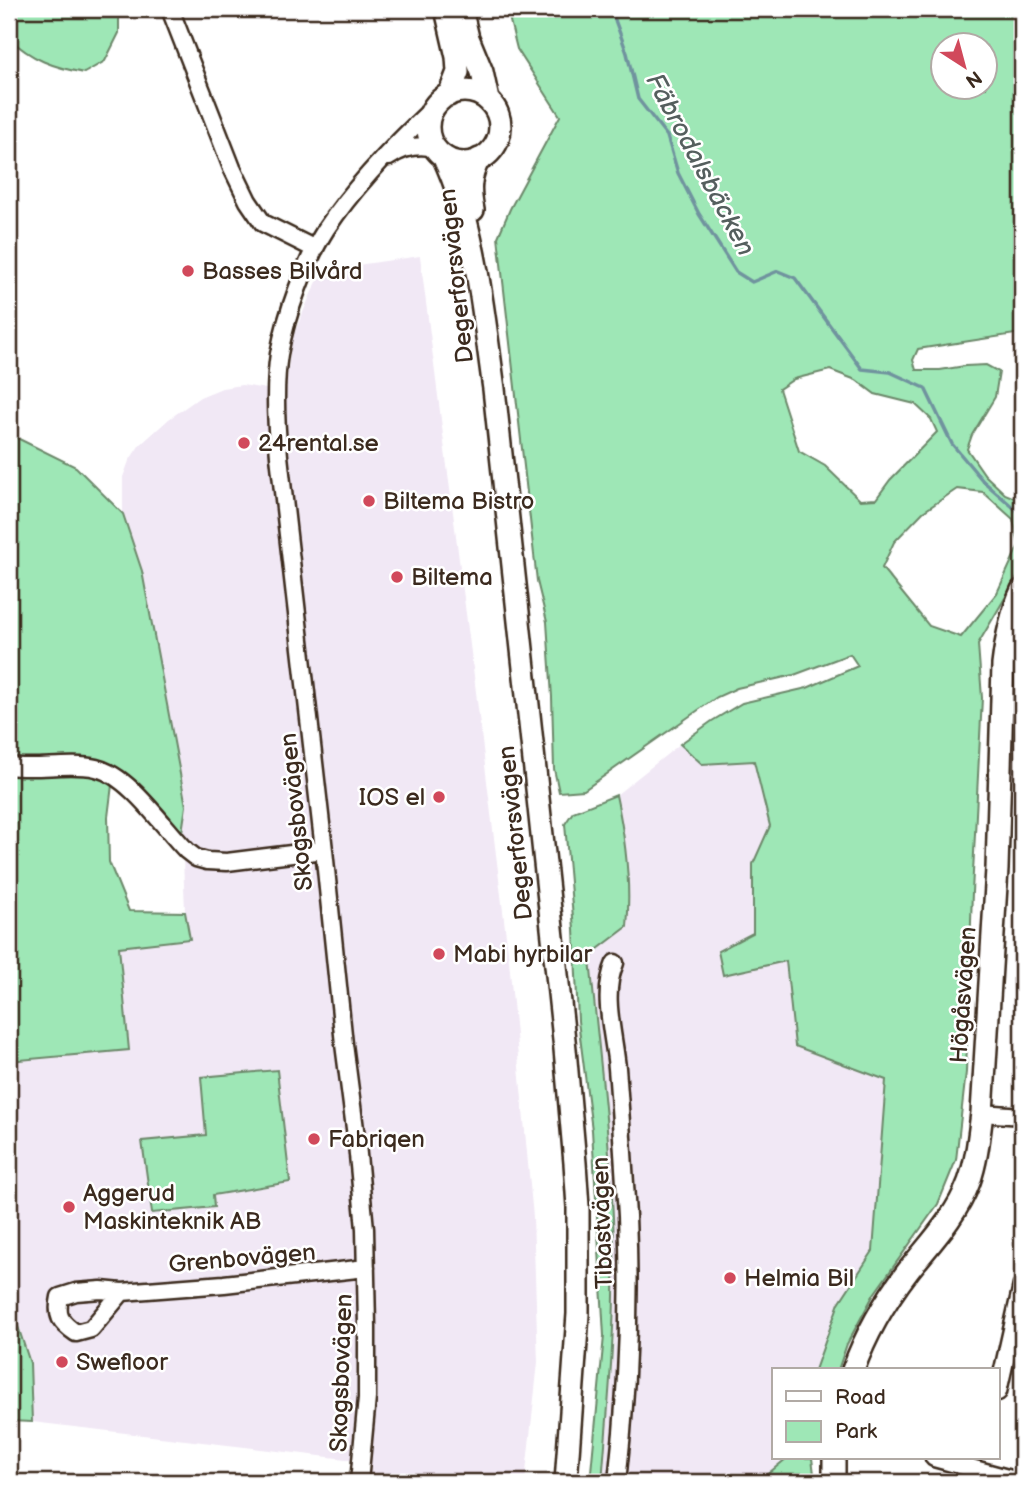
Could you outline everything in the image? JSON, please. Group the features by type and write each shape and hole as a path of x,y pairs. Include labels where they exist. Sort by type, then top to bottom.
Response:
{"main road":[{"path":"446,9 458,72 455,83 429,122 428,129 439,152 466,163 485,156 495,145 500,125 488,100 482,72 468,38 461,9"},
{"path":"441,102 462,91 488,100"},
{"name":"Degerforsvägen","path":"439,152 458,193 468,229 494,389 565,1049 578,1207 579,1314 566,1482"},
{"name":"Degerforsvägen","path":"479,159 469,183 488,292 494,389"},
{"name":"Högåsvägen","path":"854,1368 879,1314 907,1272 938,1236 961,1200 975,1163 982,1113 996,881 1003,665 1009,628 1022,590"},
{"path":"834,1460 834,1482"}],"street":[{"path":"170,9 232,168 248,201 263,223 315,249"},
{"name":"Skogsbovägen","path":"359,1482 367,1398 365,1228 278,456 276,416 279,355 291,309 326,229 363,181 408,131 441,102"},
{"name":"Skogsbovägen","path":"379,164 407,148 428,146 439,152"},
{"path":"9,766 27,769 87,767 113,774 141,800 187,851 196,858 207,861 227,862 324,850"},
{"name":"Tibastvägen","path":"615,963 610,973 608,997 617,1068 627,1218 628,1291 617,1482"},
{"path":"982,1113 1022,1116"},
{"name":"Grenbovägen","path":"122,1292 366,1268"},
{"path":"1000,1383 1022,1285"},
{"path":"952,1460 969,1462 1022,1482"},
{"path":"960,1482 969,1462"}],"shaded area":[{"path":"420,256 509,960 533,1217 538,1362 525,1482 370,1482 371,1462 32,1422 30,1363 9,1299 9,1061 128,1050 119,947 190,939 185,912 182,832 186,806 142,571 123,514 123,477 139,446 169,419 200,397 222,388 242,385 285,392 292,338 323,270","holes":["207,1135 290,1182 213,1195 213,1207 152,1212 142,1141"]},
{"path":"680,744 702,764 754,761 770,826 753,864 753,933 718,951 724,974 786,961 796,1046 886,1080 873,1251 839,1303 816,1368 772,1368 772,1460 786,1460 758,1482 602,1482 614,1340 614,1246 590,959 598,949 627,927 629,905 622,823 616,795"}],"green space":[{"path":"9,9 119,9 119,33 105,61 84,73 73,71 35,57 9,38"},
{"path":"507,9 1022,9 1022,333 918,349 913,360 916,370 986,365 999,372 995,397 972,435 967,449 985,475 1005,494 1022,501 1022,569 978,644 982,698 966,1072 956,1160 938,1204 874,1294 847,1344 839,1368 816,1368 839,1303 873,1251 886,1080 795,1046 786,961 723,975 718,951 753,933 753,864 770,826 754,761 702,764 680,744 742,703 807,688 858,666 850,654 794,675 737,688 717,697 584,790 559,792 554,769 547,622 537,581 498,237 560,116 517,49","holes":["830,370 856,380 875,394 915,404 931,419 937,432 890,480 876,499 860,500 825,466 799,451 779,389 794,379","957,489 983,492 1013,519 1019,545 997,593 961,637 929,626 882,568 894,542 923,512"]},
{"path":"9,434 76,467 123,514 142,571 186,806 182,832 135,783 113,777 108,817 109,862 129,911 185,912 190,939 119,947 129,1050 9,1061"},
{"path":"616,795 626,860 627,927 598,949 590,959 611,1175 614,1306 602,1482 590,1482 604,1336 592,1130 578,1021 565,824 573,812"},
{"path":"277,1070 290,1182 213,1195 214,1207 152,1213 142,1141 206,1135 201,1077"},
{"path":"9,1299 30,1363 32,1422 9,1421"},
{"path":"785,1460 812,1460 815,1482 758,1482"}],"waterway":[{"name":"Fäbrodalsbäcken","path":"611,9 627,53 638,99 667,136 678,173 699,214 736,272 752,282 778,271 795,278 862,369 890,372 925,388 952,444 983,481 1022,515"}],"place":[{"name":"Basses Bilvård","path":"188,271"},
{"name":"24rental.se","path":"244,443"},
{"name":"Biltema Bistro","path":"369,501"},
{"name":"Biltema","path":"397,577"},
{"name":"IOS el","path":"439,797"},
{"name":"Mabi hyrbilar","path":"439,954"},
{"name":"Fabriqen","path":"314,1139"},
{"name":"Aggerud Maskinteknik AB","path":"69,1207"},
{"name":"Helmia Bil","path":"730,1278"},
{"name":"Swefloor","path":"62,1362"}]}
